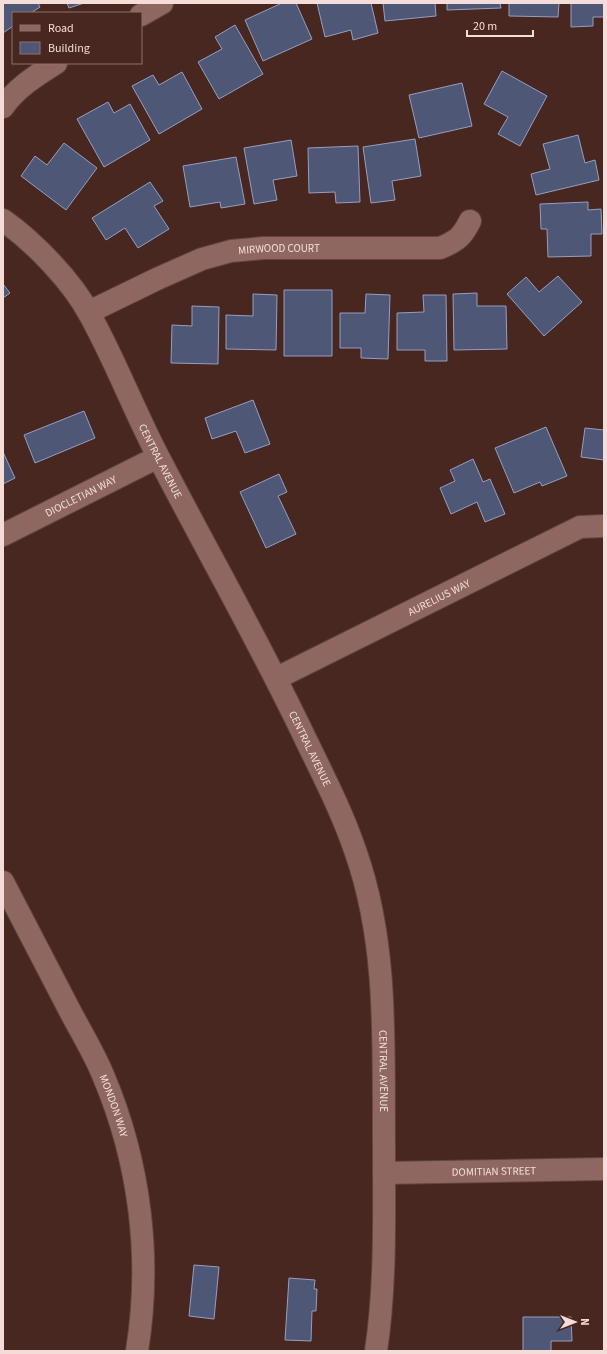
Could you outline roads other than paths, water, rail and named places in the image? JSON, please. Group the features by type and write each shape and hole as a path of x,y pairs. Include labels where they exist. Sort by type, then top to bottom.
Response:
{"street":[{"path":"142,14 162,3"},
{"path":"3,107 8,99 36,76 54,64"},
{"name":"CENTRAL AVENUE","path":"3,220 40,252 66,279 89,312 158,457 277,678 337,803 357,855 371,908 380,964 383,1019 384,1173 382,1285 376,1351"},
{"name":"MIRWOOD COURT","path":"89,312 195,262 231,251 264,248 440,248 454,242 465,231 470,221"},
{"name":"DIOCLETIAN WAY","path":"3,534 158,457"},
{"name":"AURELIUS WAY","path":"277,678 580,527 604,526"},
{"name":"MONDON WAY","path":"3,882 103,1074 121,1122 134,1172 142,1223 144,1274 141,1325 136,1351"},
{"name":"DOMITIAN STREET","path":"384,1173 604,1169"}]}
